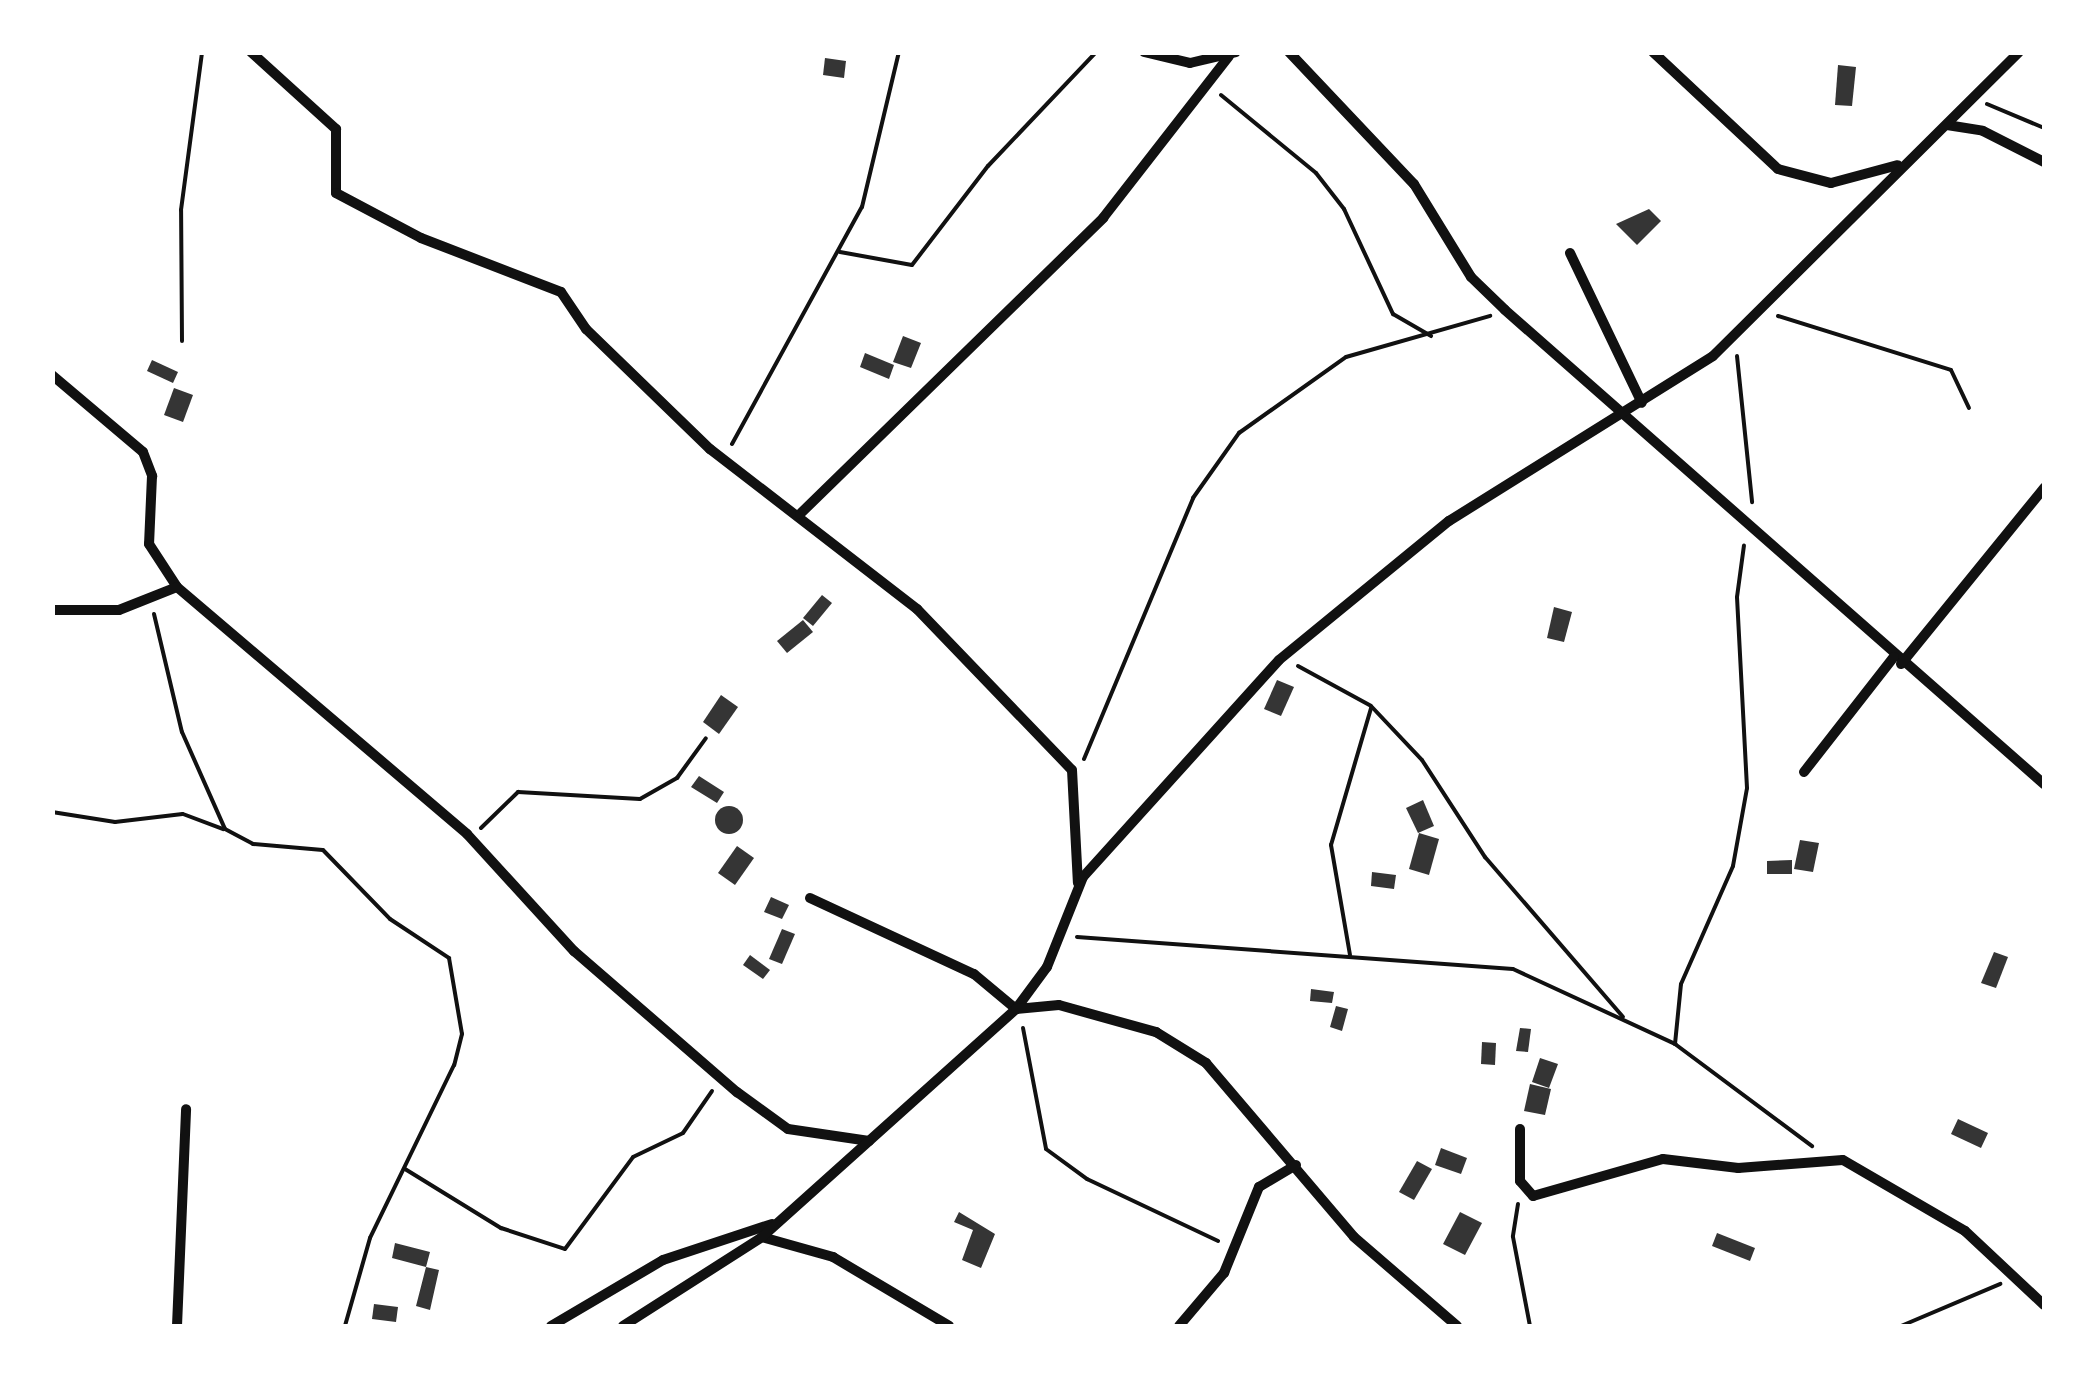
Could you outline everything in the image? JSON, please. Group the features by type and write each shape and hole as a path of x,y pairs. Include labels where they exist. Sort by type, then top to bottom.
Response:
{"street":[{"path":"251,52 336,129 336,193 561,292 586,329 724,460 800,514 917,609 1076,783 1078,890"},
{"path":"1144,52 1172,56 1232,54"},
{"path":"1289,52 1414,184 1471,277 1505,310 1751,525 1898,661 2044,784"},
{"path":"1653,52 1756,155 1795,176 1830,182 1899,165"},
{"path":"623,1326 762,1237 1016,1009 1047,967 1055,933 1078,890 1279,660 1424,539 1621,412 1642,403 1738,330 1899,165 1947,125 2020,52"},
{"path":"800,514 1104,218 1232,54"},
{"path":"1947,125 2044,162"},
{"path":"1570,253 1642,403"},
{"path":"52,375 143,452 152,476 149,544 176,587 472,840 574,951 721,1079 788,1130 869,1142"},
{"path":"1804,772 2044,488"},
{"path":"52,610 146,601 176,587"},
{"path":"810,898 974,974 1016,1009 1096,1011 1190,1050 1296,1166 1354,1237 1457,1326"},
{"path":"177,1326 186,1109"},
{"path":"1520,1130 1522,1191 1565,1192 1663,1159 1738,1168 1828,1157 1944,1217 2044,1304"},
{"path":"1178,1326 1216,1288 1232,1244 1267,1178 1296,1166"},
{"path":"551,1326 663,1260 772,1224"},
{"path":"762,1237 820,1251 949,1326"}],"path":[{"path":"182,341 181,210 202,52"},
{"path":"724,460 840,252 868,190 899,52"},
{"path":"840,252 912,265 1096,52"},
{"path":"1211,84 1316,173 1399,323 1432,336"},
{"path":"1973,99 2044,128"},
{"path":"1760,308 1951,370 1969,408"},
{"path":"1076,783 1193,498 1239,432 1346,357 1432,336 1505,310"},
{"path":"1675,1044 1681,984 1732,866 1747,788 1737,597 1751,525 1738,330"},
{"path":"146,601 165,634 182,732 225,829"},
{"path":"1279,660 1371,706 1436,779 1485,857 1624,1017"},
{"path":"1350,955 1331,844 1371,706"},
{"path":"472,840 518,792 651,794 706,738"},
{"path":"52,812 115,822 183,814 253,844 323,850 390,919 449,958 462,1034 370,1238 345,1326"},
{"path":"1055,933 1157,948 1350,955 1513,969 1624,1017 1675,1044 1828,1157"},
{"path":"1016,1009 1046,1149 1189,1232 1232,1244"},
{"path":"404,1169 501,1228 565,1249 634,1156 654,1139 683,1133 721,1079"},
{"path":"1522,1191 1513,1237 1530,1326"},
{"path":"1901,1326 2011,1278"}],"building":[{"path":"825,58 846,61 844,78 823,75"},
{"path":"1838,65 1856,67 1852,106 1835,105"},
{"path":"1649,209 1661,221 1637,245 1616,224"},
{"path":"903,336 921,343 911,368 893,362"},
{"path":"865,353 894,365 889,379 860,367"},
{"path":"152,360 178,372 173,383 147,371"},
{"path":"174,388 193,395 183,422 164,415"},
{"path":"822,595 832,603 813,626 803,618"},
{"path":"1554,607 1572,612 1564,642 1547,638"},
{"path":"803,620 813,632 787,653 777,641"},
{"path":"1277,680 1294,687 1281,716 1264,709"},
{"path":"721,695 738,707 719,734 703,722"},
{"path":"699,776 724,792 717,803 691,787"},
{"path":"1423,800 1434,826 1418,833 1406,808"},
{"path":"729,806 739,810 743,820 739,830 729,834 719,830 715,820 719,810"},
{"path":"1419,833 1439,839 1429,875 1409,869"},
{"path":"1800,840 1819,843 1813,872 1794,869"},
{"path":"737,846 754,858 735,885 718,873"},
{"path":"1792,860 1792,874 1767,874 1767,861"},
{"path":"1372,872 1396,875 1394,889 1371,886"},
{"path":"771,897 789,905 782,919 764,912"},
{"path":"782,929 795,934 782,964 769,959"},
{"path":"1994,952 2008,957 1996,988 1981,983"},
{"path":"750,955 770,970 763,979 743,965"},
{"path":"1311,989 1334,992 1332,1003 1310,1001"},
{"path":"1336,1006 1348,1009 1342,1031 1330,1027"},
{"path":"1520,1028 1531,1029 1528,1052 1516,1051"},
{"path":"1482,1042 1496,1043 1495,1065 1481,1064"},
{"path":"1540,1058 1558,1064 1549,1088 1532,1082"},
{"path":"1530,1084 1551,1089 1545,1115 1524,1111"},
{"path":"1958,1119 1988,1133 1981,1148 1951,1134"},
{"path":"1441,1148 1467,1158 1461,1174 1435,1165"},
{"path":"1417,1161 1432,1169 1414,1200 1399,1192"},
{"path":"959,1212 995,1234 981,1268 962,1260 973,1230 954,1222"},
{"path":"1460,1212 1482,1223 1465,1255 1443,1244"},
{"path":"1717,1233 1755,1248 1750,1261 1712,1246"},
{"path":"395,1243 430,1252 426,1267 392,1258"},
{"path":"426,1267 439,1270 430,1310 416,1306"},
{"path":"374,1304 398,1307 396,1322 372,1319"}]}
